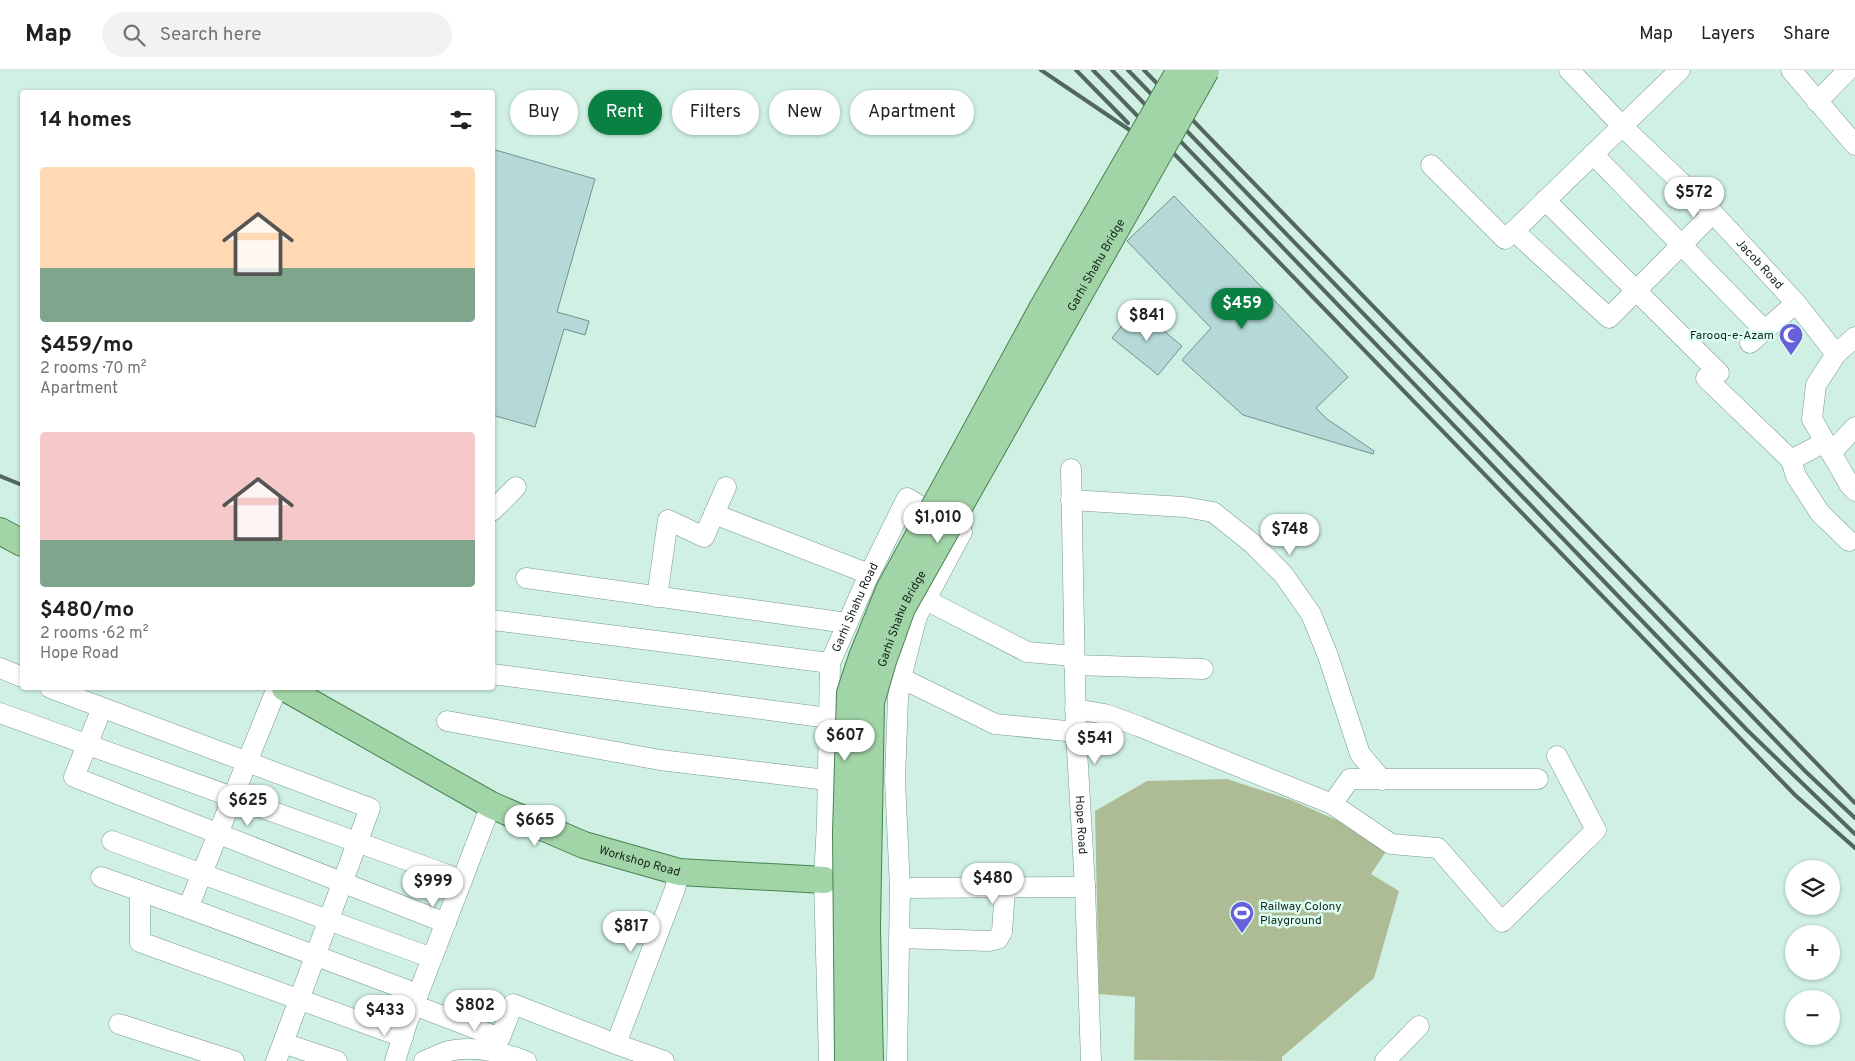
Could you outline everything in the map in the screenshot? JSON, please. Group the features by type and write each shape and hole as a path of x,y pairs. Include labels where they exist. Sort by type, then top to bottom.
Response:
{"main road":[{"name":"Garhi Shahu Bridge","path":"848,1061 846,833 848,733 850,693 853,684 889,590 1043,307 1180,70"},
{"name":"Garhi Shahu Bridge","path":"870,1061 867,928 871,702 883,661 902,608 1206,70"},
{"path":"0,532 20,542"},
{"name":"Workshop Road","path":"289,690 490,805 584,845 679,872 824,880"}],"street":[{"name":"Jacob Road","path":"1569,70 1622,126 1713,213 1796,303 1836,354"},
{"path":"1431,165 1505,238 1680,70"},
{"path":"1791,70 1817,102 1851,131"},
{"path":"1817,102 1848,70"},
{"path":"1593,154 1682,245 1757,337 1796,303"},
{"path":"1545,200 1636,290 1791,460 1796,476 1820,513 1849,540"},
{"path":"1514,231 1609,318 1713,213"},
{"path":"1855,337 1836,354 1816,385 1812,420 1849,484 1855,491"},
{"path":"1791,460 1828,448 1855,427"},
{"name":"Hope Road","path":"1070,469 1075,709 1085,887 1091,1061"},
{"path":"657,597 668,520 704,537 726,486"},
{"path":"495,508 516,488"},
{"name":"Garhi Shahu Road","path":"830,1061 824,880 830,663 869,574 907,498 962,532 917,616 898,697 894,780 900,888 897,1061"},
{"path":"1071,500 1184,507 1213,512 1252,544 1283,574 1311,614 1328,656 1360,754 1382,780"},
{"path":"714,514 869,574"},
{"path":"526,578 847,623"},
{"path":"926,600 1027,652 1074,661 1203,669"},
{"path":"495,620 830,663"},
{"path":"0,668 20,676"},
{"path":"495,674 828,718"},
{"path":"901,678 995,724 1076,732"},
{"path":"55,690 370,808 280,1052 337,1061"},
{"path":"188,908 276,690"},
{"path":"102,708 74,777 446,923"},
{"path":"1075,709 1105,714 1138,726 1332,804 1391,844 1438,848 1502,922 1596,830 1557,756"},
{"path":"0,713 462,880"},
{"path":"447,721 660,760 827,780"},
{"path":"1332,804 1350,779 1538,779"},
{"path":"395,1061 416,1000 490,805"},
{"path":"112,841 432,958"},
{"path":"616,1044 675,889 679,872"},
{"path":"100,877 316,956 500,1038 513,1004 664,1061"},
{"path":"900,888 1085,887"},
{"path":"899,938 989,941 998,938 1002,932 1005,888"},
{"path":"140,891 140,942 403,1036"},
{"path":"119,1024 234,1061"},
{"path":"1385,1061 1420,1026"},
{"path":"424,1061 450,1051 470,1049 503,1053 526,1061"}],"green space":[{"name":"Railway Colony Playground","path":"1227,779 1291,800 1391,844 1371,874 1399,891 1374,978 1282,1057 1282,1061 1134,1060 1135,997 1099,994 1095,811 1147,781"}],"building":[{"path":"495,150 595,179 557,312 589,321 585,335 564,329 535,427 495,416"},
{"path":"1174,196 1348,377 1316,408 1327,419 1374,451 1373,454 1243,415 1182,360 1211,328 1127,241"},
{"path":"1136,308 1182,346 1158,375 1112,338"}],"railway":[{"path":"1041,70 1146,141"},
{"path":"1076,70 1128,123"},
{"path":"1093,70 1795,795 1855,848"},
{"path":"1112,70 1747,730 1855,834"},
{"path":"1128,70 1805,771 1855,818"},
{"path":"1144,70 1855,803"},
{"path":"0,476 20,484"}],"place":[{"name":"Farooq-e-Azam","path":"1791,356"},
{"name":"Railway Colony Playground","path":"1242,934"}]}
